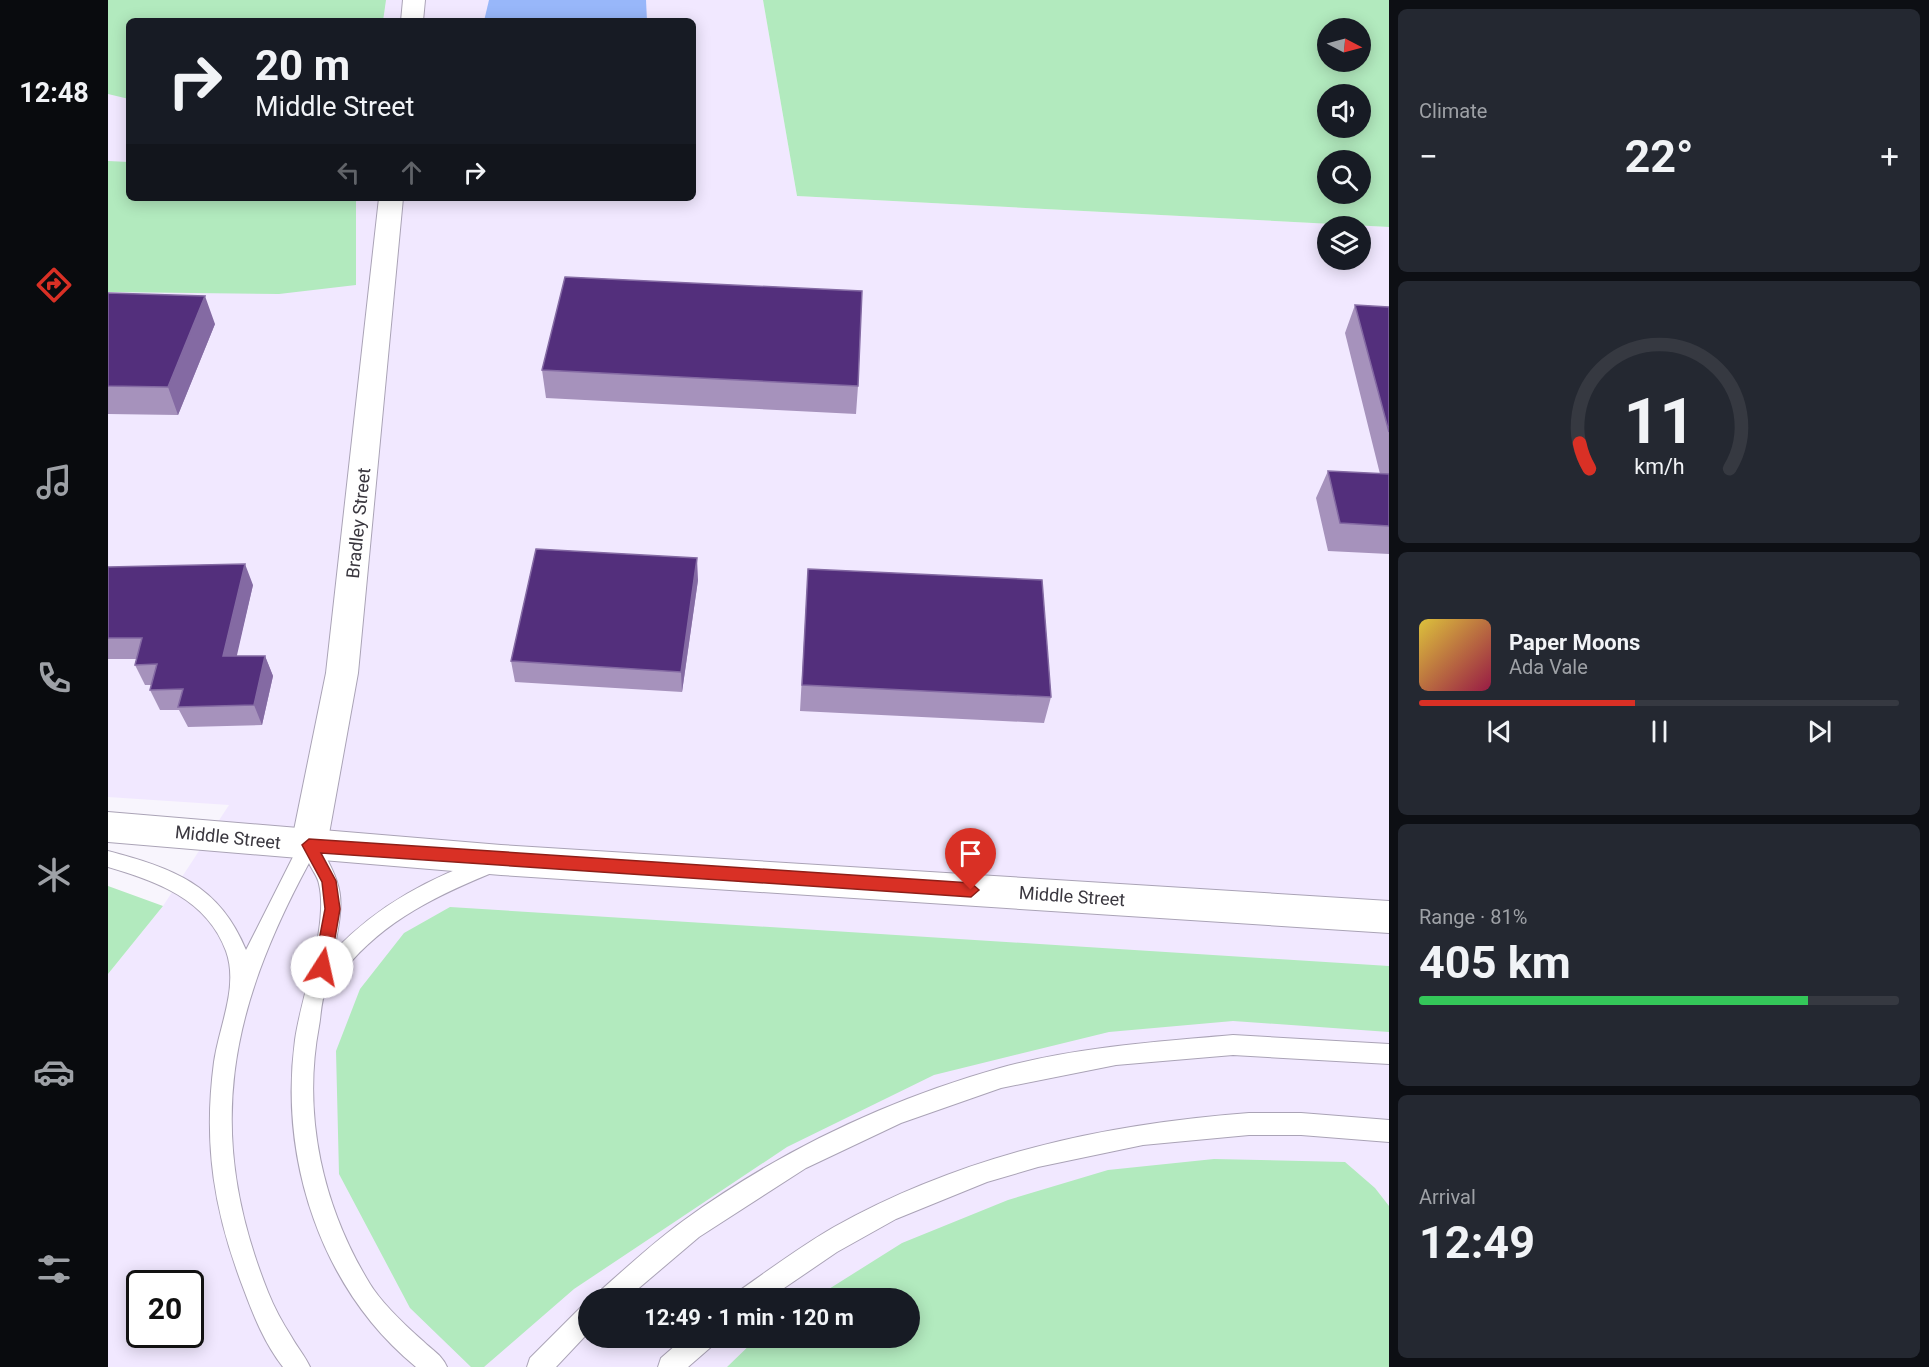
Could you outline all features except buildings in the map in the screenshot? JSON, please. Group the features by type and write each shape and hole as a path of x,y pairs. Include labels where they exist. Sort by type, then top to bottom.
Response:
{"street":[{"path":"412,18 414,0"},
{"name":"Bradley Street","path":"309,845 342,672 391,201"},
{"name":"Middle Street","path":"108,827 501,860 1389,917"}],"lane":[{"path":"309,845 329,881 332,909 306,1040 302,1096 309,1167 332,1237 363,1295 413,1349 435,1367"},
{"path":"298,1367 288,1356 252,1282 226,1198 221,1110 229,1042 242,987 279,901 309,845"},
{"path":"108,859 156,872 194,893 218,919 236,949 242,987"},
{"path":"318,986 347,948 387,913 433,887 501,860"},
{"path":"621,1288 691,1229 798,1160 896,1114 1001,1078 1116,1055 1233,1045 1389,1054"},
{"path":"764,1288 842,1236 934,1191 1032,1155 1141,1133 1251,1123 1389,1131"},
{"path":"539,1367 578,1326"},
{"path":"670,1367 691,1348"}],"shaded area":[{"path":"108,0 763,0 797,196 1317,223 1317,270 1371,270 1371,226 1389,227 1389,1367 108,1367 108,974 163,906 229,805 108,797"}],"green space":[{"path":"108,0 386,0 383,18 126,18 126,98 108,94"},
{"path":"763,0 1389,0 1389,227 1371,226 1371,216 1317,216 1317,223 797,196"},
{"path":"108,161 126,162 126,201 356,201 356,285 279,294 108,292"},
{"path":"108,886 163,906 108,974"},
{"path":"450,907 1389,966 1389,1032 1233,1021 1109,1032 934,1075 787,1147 574,1289 484,1367 471,1367 410,1308 339,1174 336,1051 360,989 404,933"},
{"path":"1214,1159 1345,1162 1375,1188 1389,1206 1389,1367 727,1367 747,1348 920,1348 920,1288 830,1288 902,1243 1008,1200 1108,1170"}],"water":[{"path":"489,0 646,0 647,18 485,18"}],"route":[{"path":"322,967 332,909 329,881 309,845 501,860 971,890"}]}
